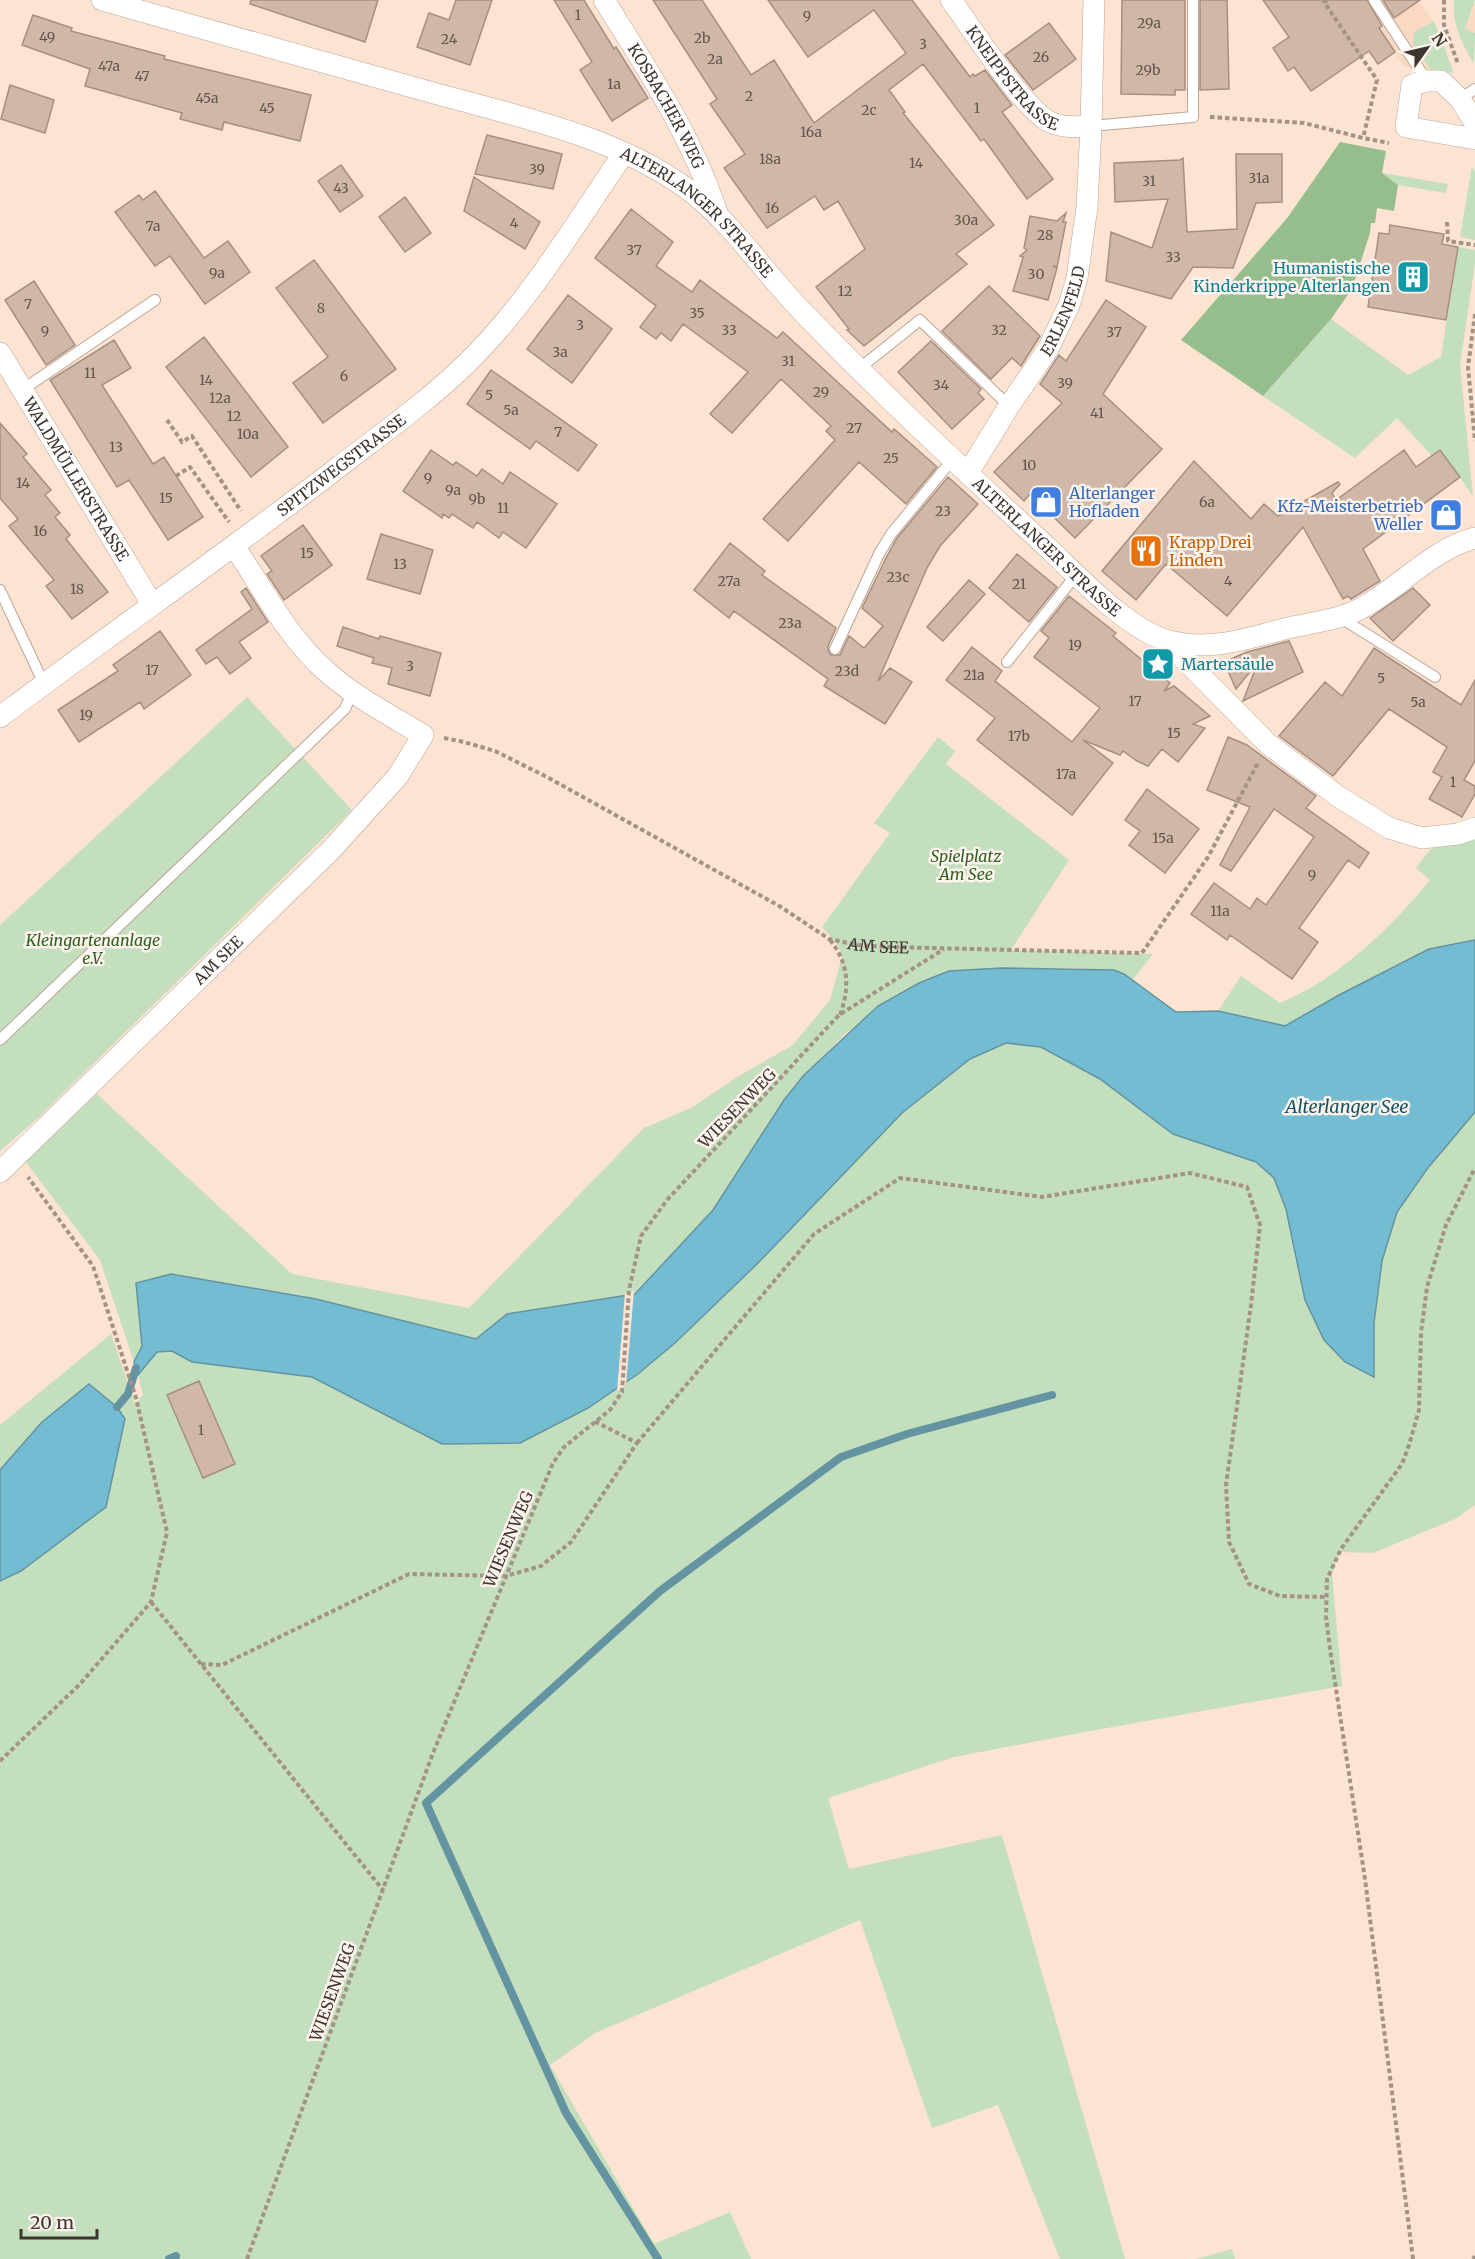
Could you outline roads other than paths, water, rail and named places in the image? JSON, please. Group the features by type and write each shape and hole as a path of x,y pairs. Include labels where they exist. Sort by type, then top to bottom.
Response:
{"street":[{"name":"ALTERLANGER STRASSE","path":"102,0 579,135 656,169 689,190 718,216 797,306 960,466 1076,575 1137,625 1166,640 1195,645 1222,645 1341,617 1363,608 1423,564 1466,540 1475,538"},
{"name":"KOSBACHER WEG","path":"604,0 691,145 708,184 718,216"},
{"name":"KNEIPPSTRASSE","path":"951,0 1031,108 1050,122 1070,127 1091,126"},
{"name":"ERLENFELD","path":"960,466 1009,406 1048,349 1069,305 1077,278 1086,207 1095,0"},
{"path":"1475,123 1470,93 1441,81 1412,84 1406,126 1475,139"},
{"name":"SPITZWEGSTRASSE","path":"0,717 152,604 255,532 435,393 498,330 522,300 624,153"},
{"name":"WALDMÜLLERSTRASSE","path":"0,353 152,604"},
{"path":"234,546 304,648 327,672 352,692"},
{"name":"ALTERLANGER STRASSE","path":"1166,640 1268,744 1340,797 1389,828 1422,838 1458,834 1475,828"},
{"name":"AM SEE","path":"7,1166 331,850 398,776 423,735 352,692"}],"lane":[{"path":"1091,126 1192,117 1193,0"},
{"path":"1374,0 1427,81"},
{"path":"22,390 155,300"},
{"path":"860,368 920,320 1009,406"},
{"path":"836,650 879,554 891,534 960,466"},
{"path":"1007,663 1076,575"},
{"path":"0,590 44,684"},
{"path":"1341,617 1435,677"},
{"path":"0,1040 345,709 352,692"}],"water":[{"name":"Alterlanger See","path":"1475,940 1475,1112 1427,1169 1397,1212 1382,1261 1374,1323 1374,1377 1345,1362 1324,1340 1305,1300 1286,1209 1274,1178 1256,1162 1173,1134 1100,1079 1041,1047 1006,1043 970,1059 902,1113 757,1264 675,1343 638,1374 588,1408 520,1443 442,1444 312,1377 192,1362 172,1351 157,1352 138,1375 134,1362 142,1346 136,1283 171,1274 316,1299 476,1339 507,1314 635,1294 713,1210 784,1100 804,1075 878,1006 919,983 949,971 1002,968 1114,970 1124,974 1176,1012 1218,1011 1285,1026 1339,995 1429,949"},
{"path":"89,1384 117,1407 125,1419 106,1507 21,1571 0,1581 0,1470 42,1422"}],"waterway":[{"path":"117,1407 128,1394 136,1368"},
{"path":"658,2259 566,2113 426,1803 660,1591 841,1457 907,1434 1052,1395"},
{"path":"169,2259 176,2256"}],"place":[{"name":"Humanistische Kinderkrippe Alterlangen","path":"1413,277"},
{"name":"Alterlanger Hofladen","path":"1046,502"},
{"name":"Kfz-Meisterbetrieb Weller","path":"1446,515"},
{"name":"Krapp Drei Linden","path":"1146,551"},
{"name":"Martersäule","path":"1158,664"}],"park label":[{"name":"Spielplatz Am See","path":"966,865"},
{"name":"Kleingartenanlage e.V.","path":"93,949"}]}
